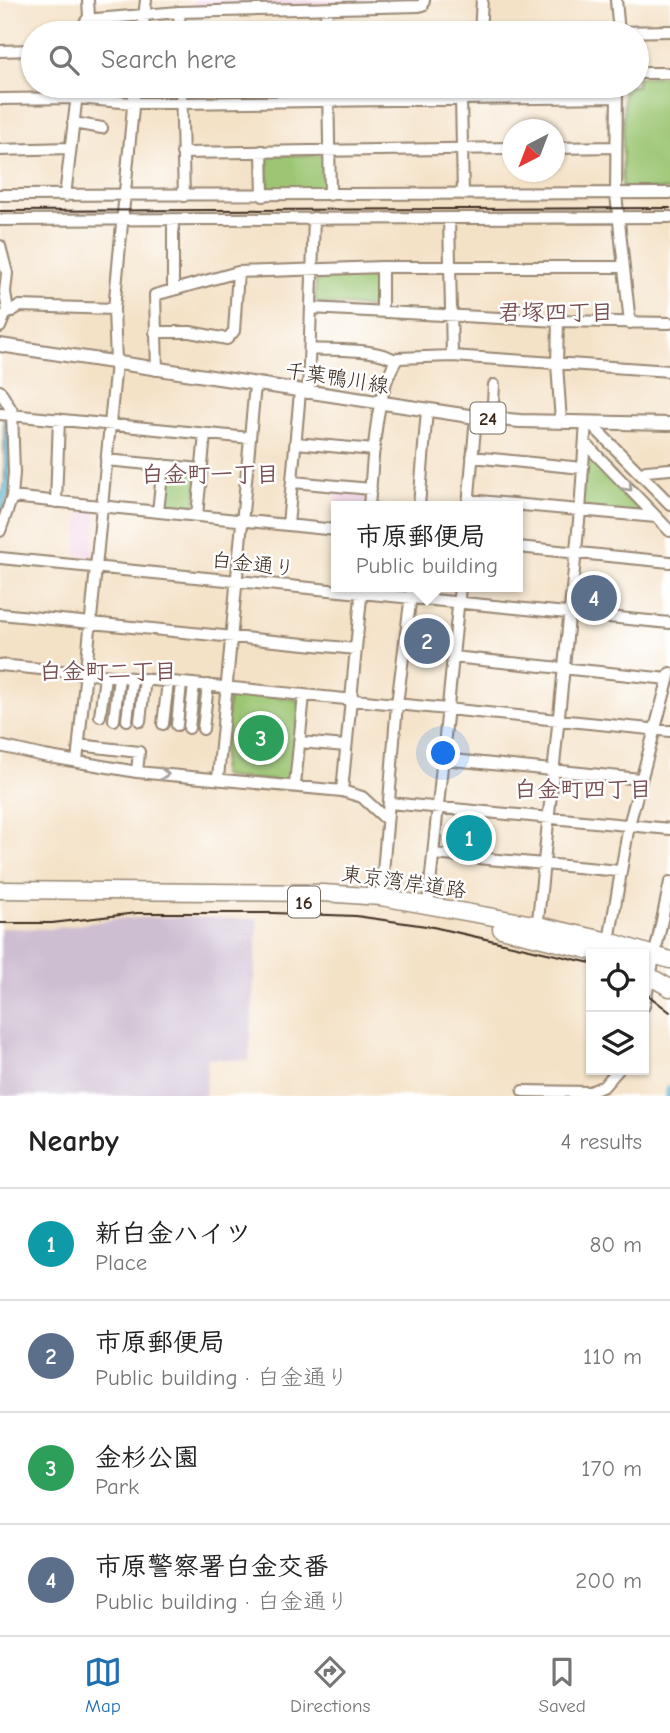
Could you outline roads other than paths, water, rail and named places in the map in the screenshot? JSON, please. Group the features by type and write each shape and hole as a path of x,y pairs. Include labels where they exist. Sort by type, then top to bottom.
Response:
{"highway":[{"name":"東京湾岸道路","path":"0,890 311,893 381,897 428,905 606,948 663,957"},
{"name":"東京湾岸道路","path":"0,900 199,900 340,904 537,930"},
{"path":"649,976 670,988"}],"main road":[{"name":"千葉鴨川線","path":"0,345 492,419 670,424"}],"street":[{"path":"86,21 89,17 88,0"},
{"path":"143,21 146,0"},
{"path":"89,17 96,19 144,15 186,8 326,9 419,6 423,5 424,0"},
{"path":"481,21 482,0"},
{"path":"616,0 618,21"},
{"path":"326,9 326,21"},
{"path":"649,32 670,31"},
{"path":"0,51 21,50"},
{"path":"649,73 670,73"},
{"path":"0,99 21,97"},
{"path":"65,196 76,98"},
{"path":"108,98 133,103 461,98 463,194"},
{"path":"78,762 116,363 114,309 134,98"},
{"path":"181,98 184,196"},
{"path":"329,98 330,195"},
{"path":"616,98 616,194 630,323"},
{"path":"73,123 102,128"},
{"path":"565,148 616,147"},
{"path":"0,150 69,148"},
{"path":"183,153 502,148"},
{"path":"262,151 263,196"},
{"path":"0,195 123,197 670,193"},
{"path":"0,220 670,217"},
{"path":"288,525 296,443 310,349 314,218"},
{"path":"449,218 452,356"},
{"path":"173,220 173,290"},
{"path":"0,246 7,273 5,292 8,312"},
{"path":"158,370 155,295 237,272 382,267 623,267"},
{"path":"382,267 382,312"},
{"path":"155,332 190,332 227,339 234,331 237,272"},
{"path":"0,327 8,312 20,306 114,309"},
{"path":"311,309 558,321 670,323"},
{"path":"558,321 557,364 561,422"},
{"path":"310,349 373,353 389,356 396,361"},
{"path":"370,501 381,404 396,361 404,357 452,356 670,371"},
{"path":"218,778 255,385"},
{"path":"492,419 494,385"},
{"path":"0,391 7,414 14,473 12,498 0,531"},
{"path":"419,501 427,410"},
{"path":"7,414 250,439"},
{"path":"468,501 476,417"},
{"path":"56,502 60,419"},
{"path":"537,930 588,423"},
{"path":"588,423 670,504"},
{"path":"197,515 205,435"},
{"path":"296,443 374,450"},
{"path":"586,444 670,531"},
{"path":"472,457 582,468"},
{"path":"106,460 201,469"},
{"path":"158,512 163,465"},
{"path":"641,475 646,471 670,469"},
{"path":"293,482 371,489"},
{"path":"12,498 331,529"},
{"path":"523,507 656,517"},
{"path":"523,547 670,562"},
{"name":"白金通り","path":"0,558 331,589"},
{"path":"342,791 361,592"},
{"name":"白金通り","path":"366,592 410,600 670,623"},
{"path":"381,897 397,704 411,592"},
{"path":"428,905 460,592"},
{"path":"0,614 356,649"},
{"path":"453,657 563,670 669,676 629,825 606,948"},
{"path":"0,665 670,731"},
{"path":"100,716 105,676"},
{"path":"114,720 119,677"},
{"path":"127,720 132,678"},
{"path":"141,721 145,679"},
{"path":"163,724 167,682"},
{"path":"177,725 181,683"},
{"path":"189,728 194,684"},
{"path":"203,729 208,685"},
{"path":"295,785 304,695"},
{"path":"299,742 346,746"},
{"path":"79,745 139,752 136,772"},
{"path":"0,746 136,772 342,791 362,797 387,820"},
{"path":"443,759 640,779"},
{"path":"389,803 670,829"},
{"path":"433,854 620,871"},
{"path":"649,973 663,957 670,882"},
{"path":"523,1091 590,1092 604,1086 614,1075"}],"water":[{"path":"0,397 7,410 11,486 0,520 0,498 5,483 4,418"}],"waterway":[{"path":"669,1096 670,1089"}],"railway":[{"path":"0,211 670,208"},
{"path":"0,923 52,923 137,913 356,916 433,927 586,962"},
{"path":"649,996 670,1012"}],"place":[{"name":"市原警察署白金交番","path":"594,598"},
{"name":"市原郵便局","path":"427,641"},
{"name":"金杉公園","path":"261,738"},
{"name":"新白金ハイツ","path":"469,838"}],"district":[{"name":"君塚四丁目","path":"556,312"},
{"name":"白金町一丁目","path":"210,474"},
{"name":"白金町二丁目","path":"108,671"},
{"name":"白金町四丁目","path":"583,789"}]}
